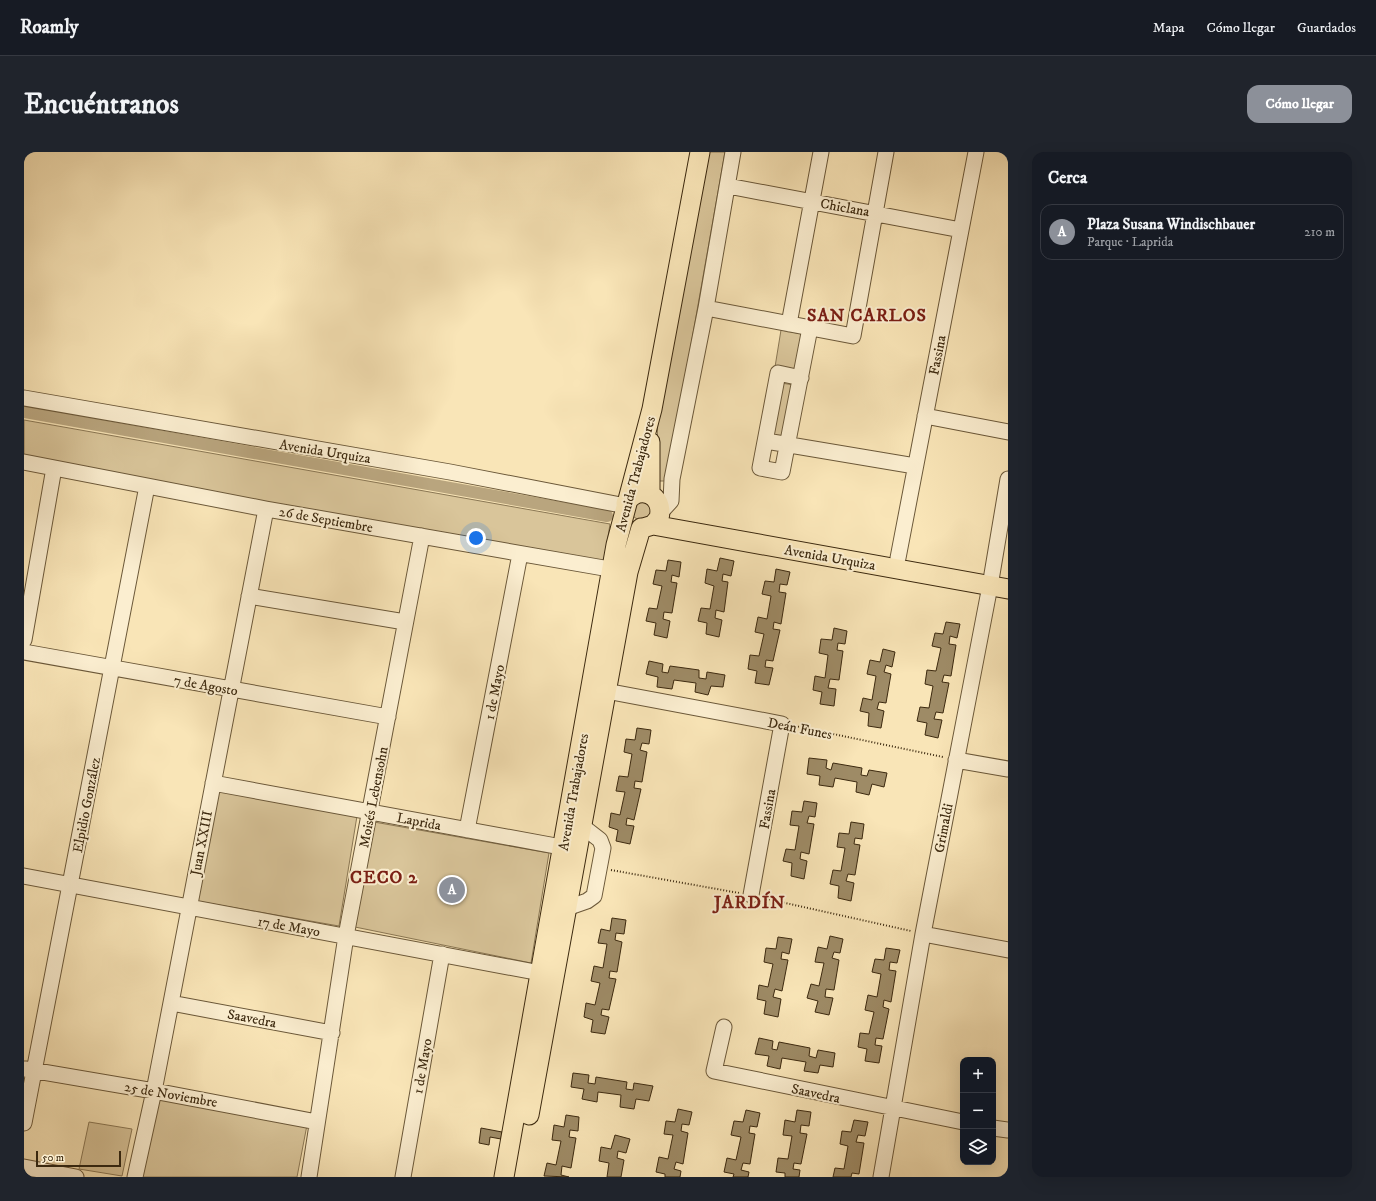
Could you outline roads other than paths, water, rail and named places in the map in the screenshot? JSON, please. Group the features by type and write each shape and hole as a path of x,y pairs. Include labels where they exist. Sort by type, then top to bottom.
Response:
{"main road":[{"name":"Avenida Trabajadores","path":"504,1177 547,974 570,848 620,571 626,506 652,409 700,152"},
{"name":"Avenida Trabajadores","path":"652,409 649,459 652,495"},
{"path":"639,493 652,495 659,502 654,520 632,524 626,515 626,506 634,495 639,493"},
{"name":"Avenida Trabajadores","path":"620,571 654,520"},
{"name":"Avenida Urquiza","path":"654,520 719,527 898,558 996,579 1008,590"},
{"name":"Avenida Urquiza","path":"654,520 996,579"},
{"name":"Avenida Trabajadores","path":"517,1177 547,974 567,908 570,848 582,826 599,688"}],"street":[{"name":"Avenida Trabajadores","path":"654,520 670,501 672,479 706,308 733,152"},
{"path":"789,324 822,152"},
{"path":"706,308 853,336 886,152"},
{"name":"Fassina","path":"898,558 976,152"},
{"name":"Chiclana","path":"728,186 875,212 961,230"},
{"path":"801,378 778,373 760,468 782,472 801,378 810,328"},
{"name":"Avenida Urquiza","path":"24,398 450,472 626,506"},
{"path":"925,416 1008,432"},
{"path":"766,441 915,466"},
{"name":"26 de Septiembre","path":"24,462 266,509 620,571"},
{"path":"24,640 54,468"},
{"name":"Avenida Trabajadores","path":"652,495 663,492 672,479"},
{"name":"Grimaldi","path":"881,1177 923,934 956,760 996,579 1008,479"},
{"name":"Elpidio González","path":"24,1123 29,1069 70,884 147,486"},
{"name":"Juan XXIII","path":"135,1177 154,1090 230,689 266,509"},
{"name":"Moisés Lebensohn","path":"309,1177 346,936 371,812 422,536"},
{"name":"1 de Mayo","path":"467,830 520,554"},
{"path":"249,596 406,622"},
{"name":"7 de Agosto","path":"24,652 388,717"},
{"name":"Deán Funes","path":"599,688 782,724"},
{"name":"Fassina","path":"751,895 782,724"},
{"path":"956,760 1008,769"},
{"name":"Laprida","path":"213,783 570,848"},
{"path":"567,908 587,902 594,896 603,848 600,840 582,826"},
{"name":"17 de Mayo","path":"24,876 547,974"},
{"path":"923,934 1008,950"},
{"name":"1 de Mayo","path":"403,1177 442,954"},
{"name":"Saavedra","path":"171,1003 332,1033"},
{"name":"Saavedra","path":"724,1027 714,1071 893,1109 960,1121"},
{"name":"25 de Noviembre","path":"29,1069 154,1090 317,1122"},
{"path":"996,1128 1008,1130"},
{"path":"24,1167 76,1177"}],"waterway":[{"path":"24,412 607,516"}],"place":[{"name":"Plaza Susana Windischbauer","path":"452,890"}],"district":[{"name":"SAN CARLOS","path":"867,315"},
{"name":"CECO 2","path":"384,877"},
{"name":"JARDÍN","path":"750,902"}]}
